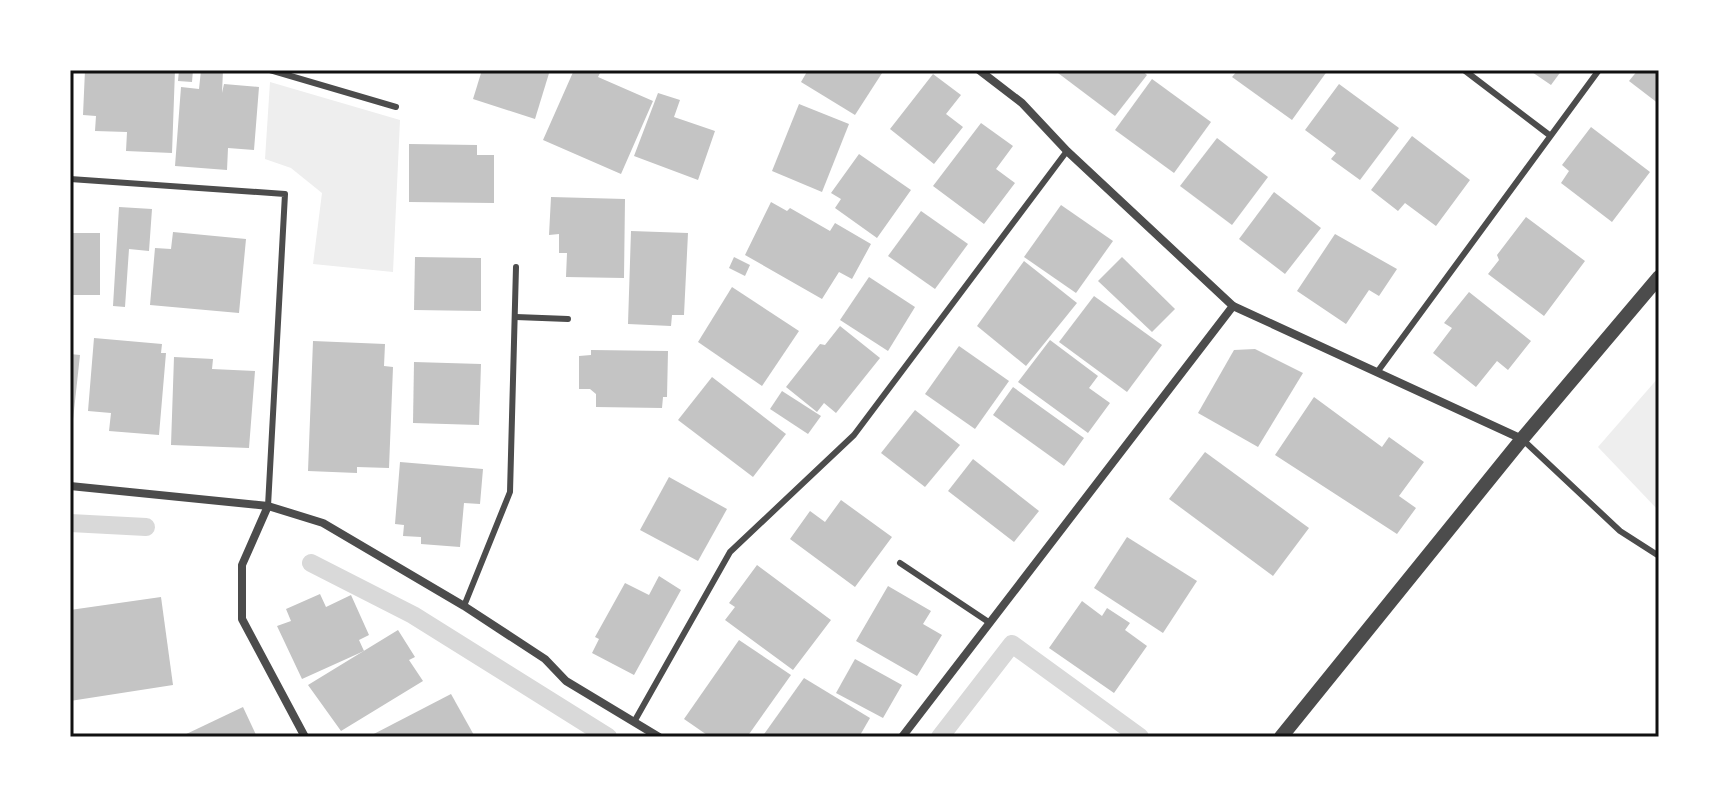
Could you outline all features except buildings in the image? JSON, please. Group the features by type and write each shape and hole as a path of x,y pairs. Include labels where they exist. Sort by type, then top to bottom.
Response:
{"street":[{"path":"979,70 1022,103 1067,151 1233,306 1522,439"},
{"path":"1284,736 1522,439 1659,277"},
{"path":"902,737 1233,306"},
{"path":"70,486 268,506 323,523 464,606 545,659 566,681 659,737"},
{"path":"268,506 242,565 242,619 305,737"}],"lane":[{"path":"270,70 396,107"},
{"path":"1464,70 1548,134"},
{"path":"1378,371 1548,134 1599,70"},
{"path":"634,722 730,552 854,435 1067,151"},
{"path":"70,179 285,194 268,506"},
{"path":"464,606 510,492 516,267"},
{"path":"516,317 568,319"},
{"path":"1522,439 1620,531 1659,556"},
{"path":"900,563 990,623"}],"shaded area":[{"path":"270,82 400,120 393,272 313,264 322,193 291,168 265,159"},
{"path":"1659,377 1659,511 1598,447"}],"waterway":[{"path":"70,523 146,527"},
{"path":"311,563 413,615 608,737"},
{"path":"940,737 1012,644 1140,737"}]}
